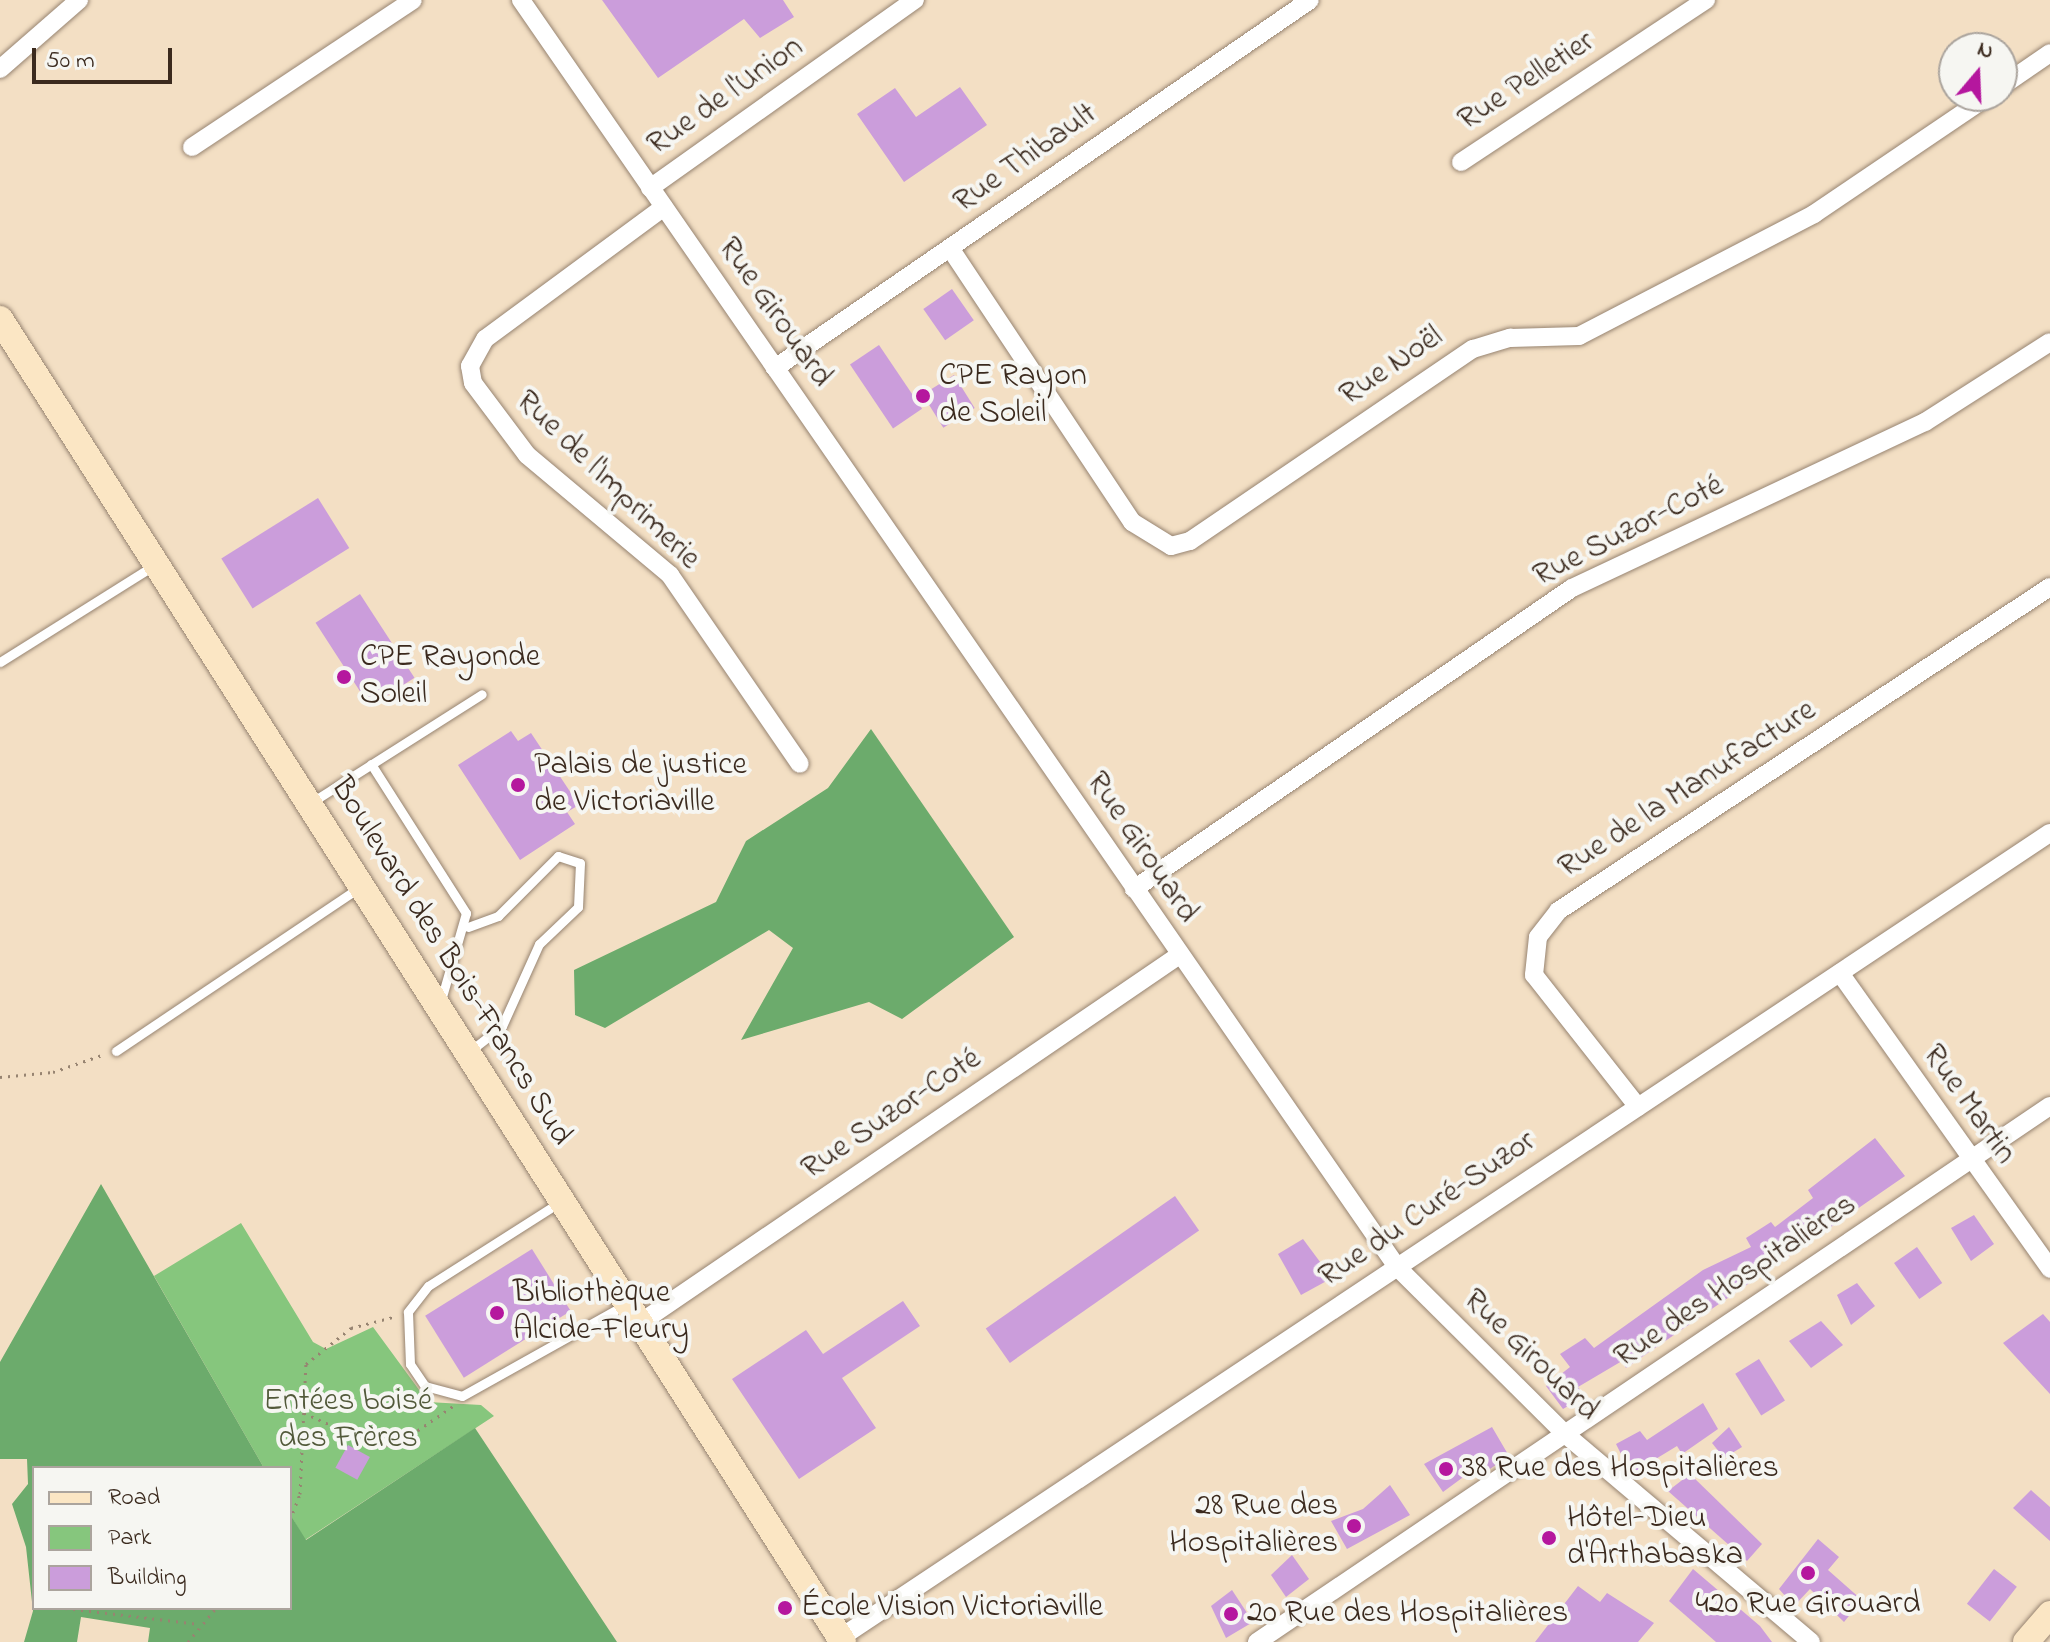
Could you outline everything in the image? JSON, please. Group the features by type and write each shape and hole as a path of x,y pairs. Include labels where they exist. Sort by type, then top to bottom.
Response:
{"street":[{"path":"0,69 79,0"},
{"path":"192,147 413,0"},
{"name":"Rue Girouard","path":"521,0 1178,956 1397,1267 1565,1434 1811,1642"},
{"name":"Rue de l'Union","path":"650,188 915,0"},
{"name":"Rue Thibault","path":"775,368 1310,0"},
{"name":"Rue Pelletier","path":"1461,162 1706,0"},
{"path":"2018,75 2050,53"},
{"name":"Rue Noël","path":"950,248 1132,522 1171,546 1190,541 1473,349 1510,338 1579,336 1814,214 1964,112"},
{"name":"Rue de l'Imprimerie","path":"664,207 485,339 470,366 473,383 527,455 670,575 800,764"},
{"name":"Boulevard des Bois-Francs Sud","path":"0,319 842,1640"},
{"name":"Rue Suzor-Coté","path":"1134,889 1572,588 1925,422 2050,342"},
{"name":"Rue de la Manufacture","path":"1638,1107 1534,975 1538,937 1558,911 2050,587"},
{"name":"Rue du Curé-Suzor","path":"842,1640 2050,833"},
{"name":"Rue Suzor-Coté","path":"634,1313 1178,956"},
{"name":"Rue Martin","path":"1840,973 1969,1161 2050,1269"},
{"name":"Rue des Hospitalières","path":"1257,1642 2050,1106"},
{"path":"2026,1642 2050,1614"}],"lane":[{"path":"0,662 156,564"},
{"path":"309,803 482,694"},
{"path":"371,764 466,913 468,927 438,1007"},
{"path":"468,927 498,916 558,856 580,863 578,907 531,956 502,1026 468,1053"},
{"path":"116,1051 361,886"},
{"path":"562,1201 428,1286 408,1312 410,1364 425,1386 462,1396 634,1313"}],"path":[{"path":"0,1077 53,1072 116,1051"},
{"path":"292,1515 300,1494 306,1364 317,1350 351,1328 408,1312"},
{"path":"304,1413 378,1446 398,1444 462,1396"},
{"path":"82,1610 199,1624"},
{"path":"188,1642 199,1624 214,1610"}],"green space":[{"path":"871,729 1014,937 902,1019 869,1002 741,1040 793,948 769,930 605,1028 575,1015 574,970 716,902 746,841 828,788"},
{"path":"101,1184 263,1466 32,1466 32,1602 26,1547 12,1504 28,1484 27,1459 0,1459 0,1362"},
{"name":"Entées boisé des Frères","path":"241,1223 313,1342 326,1349 373,1327 428,1402 481,1405 494,1416 305,1540 292,1517 292,1466 263,1466 154,1276"},
{"path":"475,1428 617,1642 148,1642 150,1628 81,1617 77,1642 24,1642 33,1611 292,1610 292,1517 306,1540"}],"building":[{"path":"602,0 783,0 794,17 760,38 744,19 658,78"},
{"path":"960,87 987,125 904,182 857,114 895,88 916,117"},
{"path":"952,289 974,320 945,340 923,309"},
{"path":"879,345 922,409 893,428 850,365"},
{"path":"954,375 975,408 943,428 923,395"},
{"path":"318,498 349,548 253,608 221,558"},
{"path":"360,594 414,678 370,707 316,623"},
{"name":"Palais de justice de Victoriaville","path":"511,731 518,741 531,733 579,805 567,812 575,824 520,860 458,765"},
{"path":"1875,1138 1905,1176 1626,1368 1622,1361 1578,1387 1585,1396 1563,1409 1546,1386 1570,1367 1560,1354 1585,1338 1594,1348 1703,1270 1751,1247 1746,1238 1771,1222 1775,1227 1813,1198 1808,1190"},
{"path":"1175,1196 1199,1230 1010,1363 986,1328"},
{"path":"1974,1215 1994,1244 1971,1261 1951,1228"},
{"path":"1303,1239 1332,1278 1301,1295 1278,1254"},
{"path":"1917,1247 1942,1283 1919,1299 1894,1263"},
{"name":"Bibliothèque Alcide-Fleury","path":"532,1249 571,1311 464,1378 425,1316"},
{"path":"1857,1283 1875,1306 1851,1325 1837,1295"},
{"path":"903,1301 920,1326 842,1378 876,1428 799,1479 732,1379 806,1330 823,1354"},
{"path":"2043,1314 2050,1322 2050,1394 2003,1343"},
{"path":"1821,1321 1843,1345 1811,1368 1789,1341"},
{"path":"1759,1359 1785,1401 1761,1415 1735,1374"},
{"path":"1703,1403 1718,1429 1682,1454 1677,1446 1631,1474 1616,1444 1640,1431 1647,1440"},
{"path":"1492,1427 1509,1456 1487,1471 1481,1464 1443,1492 1424,1464"},
{"path":"1729,1427 1742,1447 1724,1458 1712,1443"},
{"path":"348,1445 370,1457 357,1480 335,1468"},
{"path":"1690,1474 1762,1544 1747,1561 1668,1491"},
{"path":"1390,1485 1410,1515 1347,1549 1331,1521 1363,1509"},
{"path":"2031,1490 2050,1507 2050,1541 2013,1508"},
{"path":"1818,1539 1839,1557 1828,1570 1862,1600 1844,1622 1810,1589 1794,1606 1779,1589"},
{"path":"1292,1555 1309,1579 1286,1597 1271,1575"},
{"name":"Hôtel-Dieu d'Arthabaska","path":"1693,1569 1760,1626 1772,1642 1716,1642 1669,1601"},
{"path":"1994,1569 2017,1587 1990,1622 1967,1604"},
{"name":"Hôtel-Dieu d'Arthabaska","path":"1578,1586 1600,1602 1607,1593 1654,1623 1638,1642 1535,1642"},
{"name":"20 Rue des Hospitalières","path":"1232,1590 1253,1622 1226,1638 1211,1606"}],"place":[{"name":"CPE Rayon de Soleil","path":"923,396"},
{"name":"CPE Rayonde Soleil","path":"344,677"},
{"name":"Palais de justice de Victoriaville","path":"518,785"},
{"name":"Bibliothèque Alcide-Fleury","path":"497,1313"},
{"name":"38 Rue des Hospitalières","path":"1446,1469"},
{"name":"28 Rue des Hospitalières","path":"1354,1526"},
{"name":"Hôtel-Dieu d'Arthabaska","path":"1549,1538"},
{"name":"420 Rue Girouard","path":"1808,1573"},
{"name":"École Vision Victoriaville","path":"785,1608"},
{"name":"20 Rue des Hospitalières","path":"1231,1614"}]}
